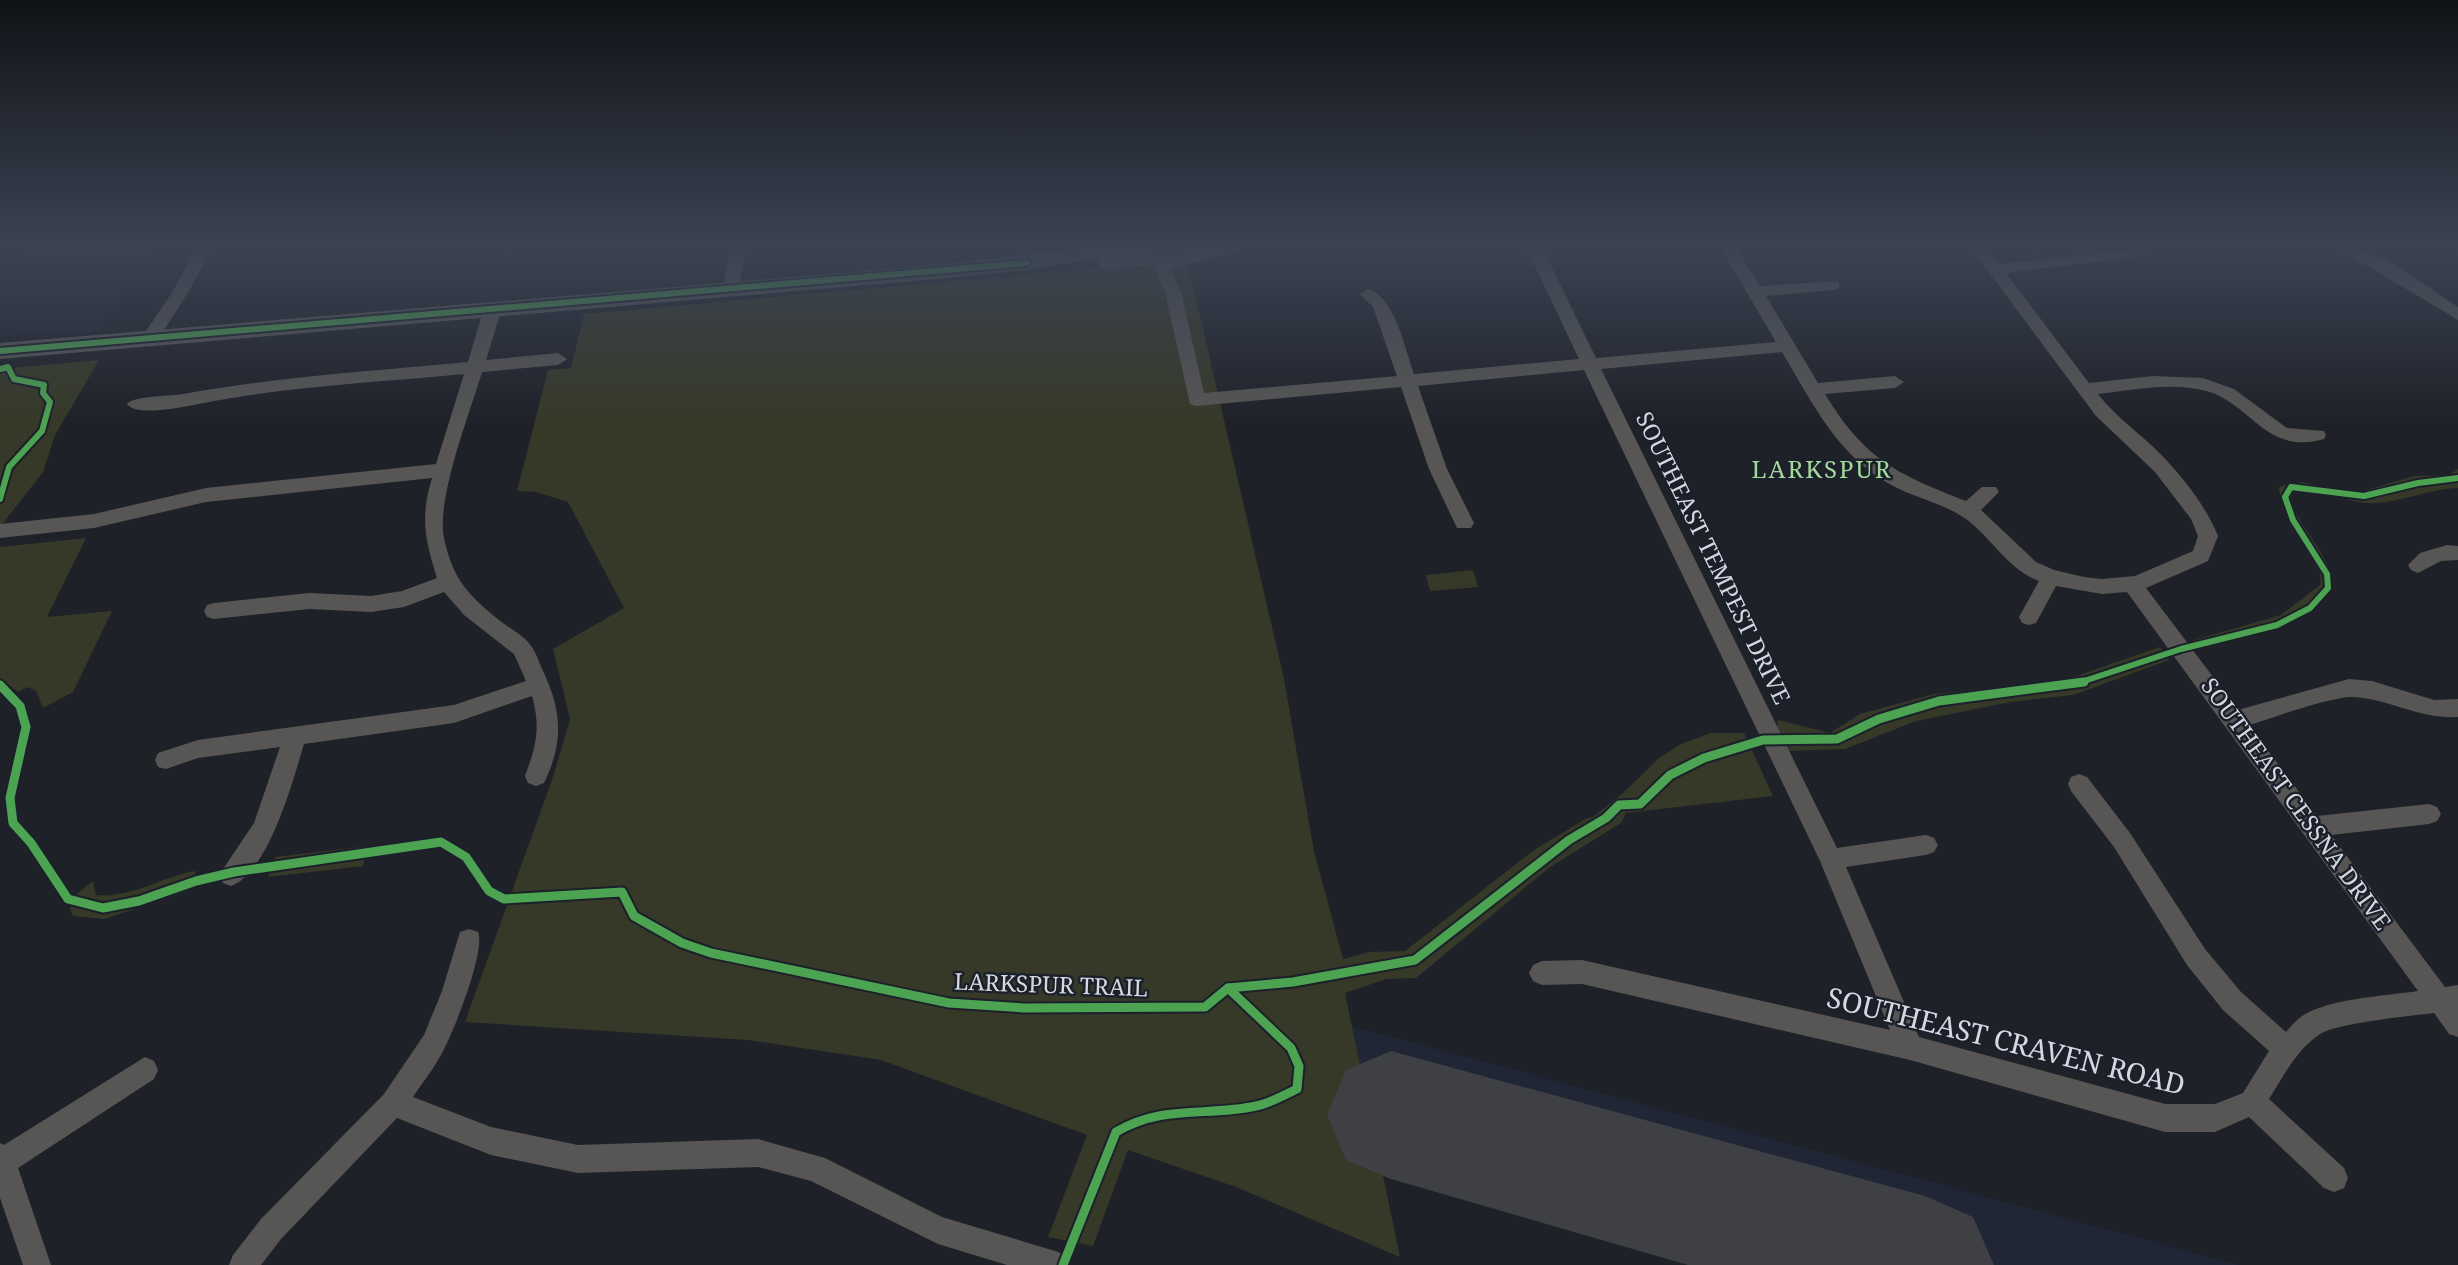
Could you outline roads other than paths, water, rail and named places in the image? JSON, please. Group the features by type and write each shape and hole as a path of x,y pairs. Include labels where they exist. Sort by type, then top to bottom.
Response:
{"main road":[{"path":"0,351 546,306"}],"street":[{"path":"149,340 171,306"},
{"path":"1176,306 1196,400 1789,346"},
{"path":"1381,306 1438,469 1464,523"},
{"name":"SOUTHEAST TEMPEST DRIVE","path":"1563,306 1694,583 1831,859 1910,1047"},
{"path":"1764,306 1850,447 1869,464 1896,480 1968,510 2027,567 2051,577 2087,586 2114,588 2133,585 2201,556 2208,536 2206,525 2162,467 2113,424 2023,306"},
{"path":"492,311 434,502 433,536 448,582 471,609 522,649 539,685 549,718 546,748 536,776"},
{"path":"136,404 161,404 240,390 558,359"},
{"path":"2086,389 2162,381 2197,383 2236,397 2280,432 2295,436 2317,435"},
{"path":"1814,389 1895,382"},
{"path":"0,531 94,521 206,495 443,470"},
{"path":"1968,510 1989,492"},
{"path":"2418,565 2428,556 2446,552 2458,553"},
{"path":"2029,617 2051,577"},
{"path":"214,611 309,601 371,604 404,599 448,582"},
{"name":"SOUTHEAST CESSNA DRIVE","path":"2133,585 2312,827 2449,998 2458,1025"},
{"path":"166,760 198,749 454,714 539,685"},
{"path":"2235,720 2348,688 2372,690 2434,709 2458,708"},
{"path":"231,875 248,859 264,830 295,736"},
{"path":"2079,784 2122,840 2196,957 2232,1002 2286,1049"},
{"path":"2312,827 2429,814"},
{"path":"1831,859 1926,845"},
{"path":"243,1265 271,1229 393,1103 434,1043 455,992 469,940"},
{"name":"SOUTHEAST CRAVEN ROAD","path":"1542,974 1582,972 1910,1047 2165,1118 2215,1118 2252,1102"},
{"path":"2334,1178 2252,1102 2286,1049 2313,1023 2357,1012 2449,998"},
{"path":"37,1265 2,1160 145,1070"},
{"path":"393,1103 491,1141 578,1159 758,1153 815,1168 938,1230 1055,1265"}],"district":[{"name":"LARKSPUR","path":"1822,470"}]}
